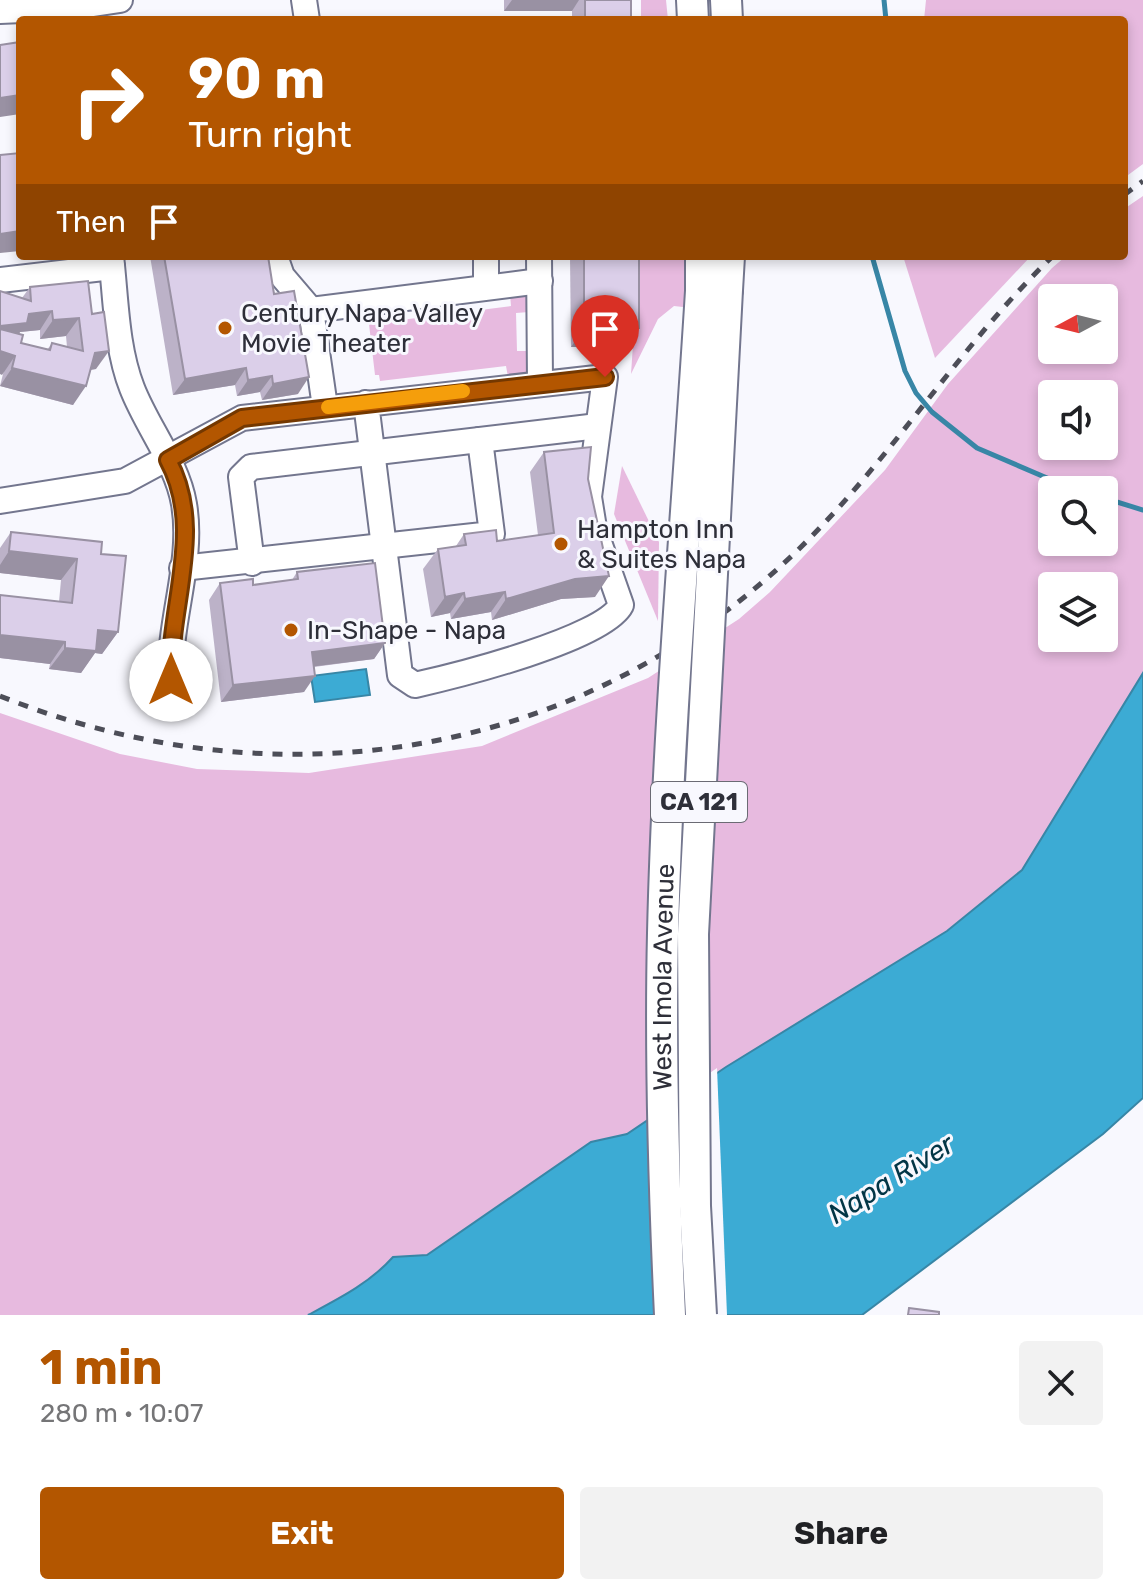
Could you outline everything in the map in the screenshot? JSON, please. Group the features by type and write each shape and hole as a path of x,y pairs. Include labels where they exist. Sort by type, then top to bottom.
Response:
{"main road":[{"name":"West Imola Avenue","path":"701,1315 695,1206 693,934 714,290 703,260"},
{"name":"West Imola Avenue","path":"670,1315 663,1119 663,933 673,721 714,290 727,260"}],"street":[{"path":"0,11 76,14 120,0"},
{"path":"276,260 282,276 311,310 325,407"},
{"path":"486,260 486,285"},
{"path":"539,260 540,382"},
{"path":"0,280 111,261 128,373 184,502 187,529 171,640 171,680"},
{"path":"311,310 486,285 540,281"},
{"path":"0,501 125,481 242,418 325,407 540,382 605,377 589,497 594,528 621,605 616,616 571,637 477,672 415,685 400,675 366,403"},
{"path":"252,563 241,477 251,467 598,426"},
{"path":"182,568 252,563 492,534 480,440"}],"shaded area":[{"path":"641,0 666,0 668,16 641,16"},
{"path":"926,0 1143,0 1143,164 1128,175 1128,16 924,16"},
{"path":"1143,196 1143,673 1022,870 947,931 726,1067 627,1134 591,1142 427,1255 393,1257 364,1283 308,1315 0,1315 0,713 120,754 197,769 309,773 482,746 648,678 739,619 770,592 885,470 948,384 1052,268 1061,260 1128,260 1128,206"},
{"path":"639,260 694,260 700,309 674,306 658,319 631,374"},
{"path":"904,260 1027,260 935,358"},
{"path":"524,292 529,298 529,312 516,313 517,351 528,351 525,377 508,377 506,366 380,381 379,375 375,375 369,324 511,306 510,294"},
{"path":"622,466 659,542 658,621 614,514"}],"water":[{"path":"366,669 370,695 315,702 311,676"},
{"name":"Napa River","path":"1143,673 1143,1098 1103,1134 862,1315 308,1315 364,1283 393,1257 427,1255 591,1142 627,1134 726,1067 947,931 1022,870"}],"pier":[{"path":"717,1068 727,1315 656,1315 650,1114"}],"building":[{"path":"585,0 631,0 631,16 585,16"},
{"path":"16,43 16,96 0,98 0,45"},
{"path":"16,153 16,232 0,234 0,155"},
{"name":"Century Napa Valley Movie Theater","path":"165,260 269,260 274,294 294,291 309,377 273,384 272,376 248,380 246,368 185,379"},
{"path":"584,260 639,260 639,328 584,328"},
{"path":"88,281 92,314 104,312 109,351 95,353 86,386 12,368 15,356 0,351 0,329 23,335 21,343 50,350 52,343 83,351 79,318 53,320 52,311 29,314 27,323 0,326 0,291 31,301 30,287"},
{"name":"Hampton Inn & Suites Napa","path":"591,447 588,479 609,576 575,579 506,599 505,592 465,599 464,593 445,597 438,549 466,545 464,534 496,530 497,541 554,533 544,452"},
{"path":"11,532 102,542 101,554 126,556 118,632 98,630 96,651 65,648 65,642 0,635 0,595 72,603 77,559 9,551"},
{"name":"In-Shape - Napa","path":"375,563 385,643 312,652 315,676 233,685 220,583 253,579 253,585 298,579 297,572"},
{"path":"909,1308 939,1312 939,1315 908,1315"}],"waterway":[{"path":"884,0 886,16"},
{"path":"873,260 905,371 916,393 932,412 977,448 1042,476"},
{"path":"1118,502 1143,510"}],"railway":[{"path":"1128,192 1143,181"},
{"path":"0,696 106,731 214,750 322,754 428,742 530,715 629,673 722,615 807,541 870,471 989,325 1049,260"}],"slow traffic":[{"path":"328,407 463,391"}],"place":[{"name":"Century Napa Valley Movie Theater","path":"225,328"},
{"name":"Hampton Inn & Suites Napa","path":"561,544"},
{"name":"In-Shape - Napa","path":"291,630"}],"route":[{"path":"171,680 171,640 187,529 179,483 168,460 242,418 605,377"}]}
